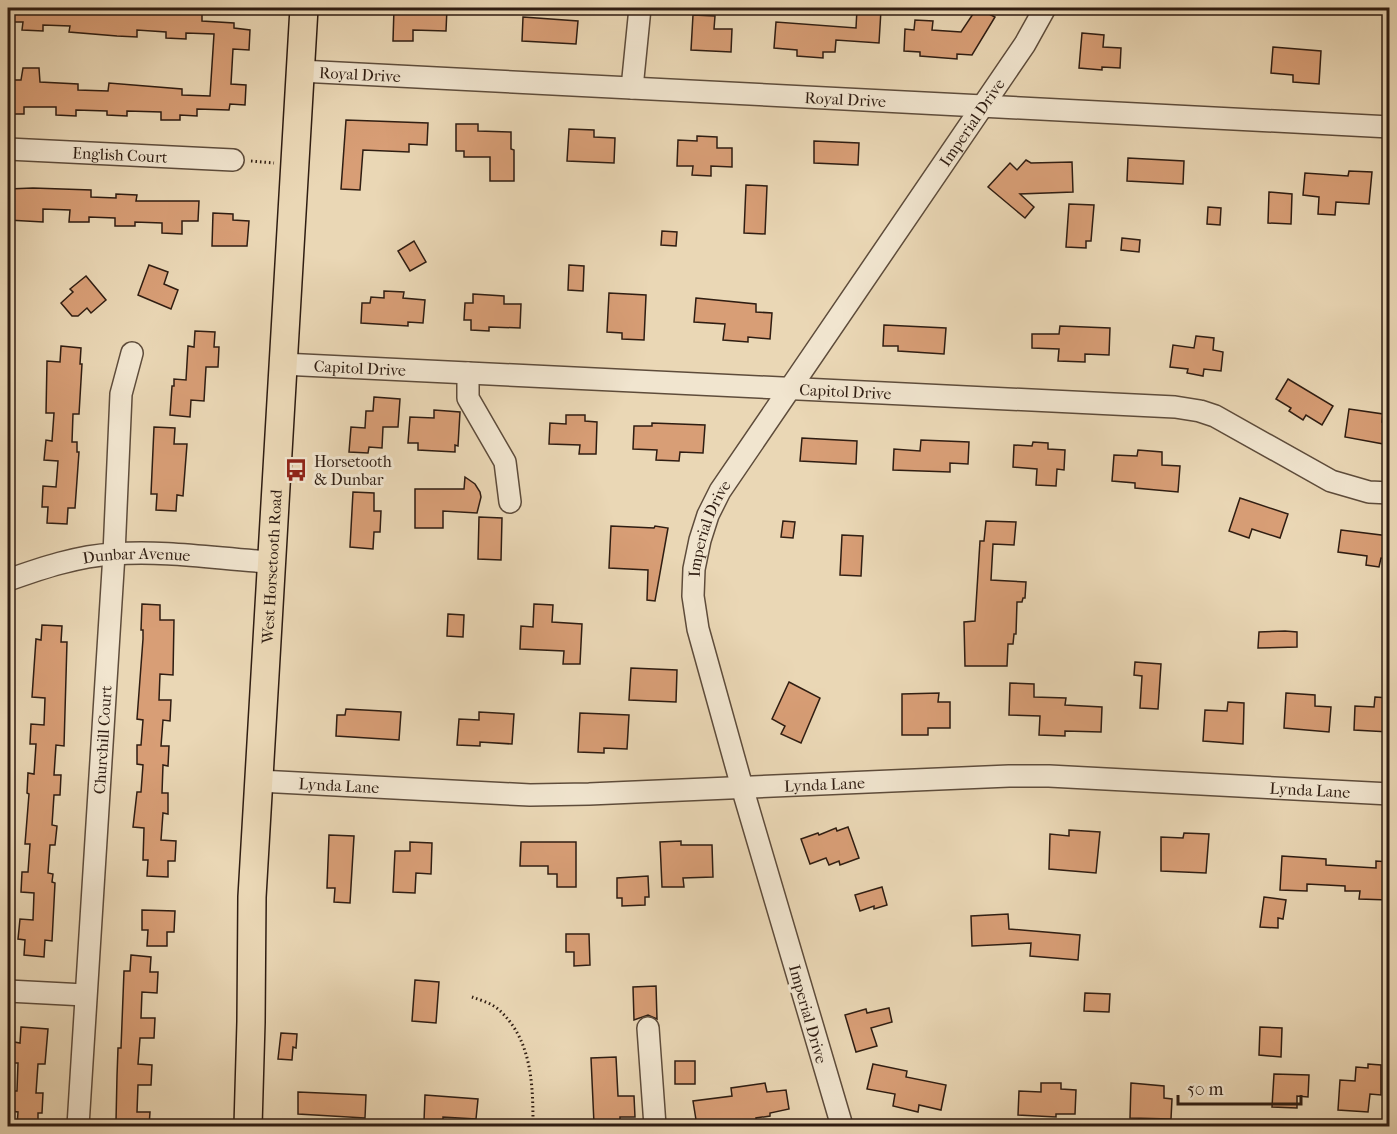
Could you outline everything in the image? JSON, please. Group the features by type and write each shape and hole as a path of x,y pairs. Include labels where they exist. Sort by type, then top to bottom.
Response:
{"main road":[{"name":"West Horsetooth Road","path":"248,1126 252,897 304,8"}],"street":[{"path":"632,88 640,8"},
{"name":"Imperial Drive","path":"842,1126 698,629 693,596 694,569 708,515 720,491 1025,44 1044,8"},
{"name":"Royal Drive","path":"300,71 1389,127"},
{"name":"English Court","path":"8,149 233,160"},
{"name":"Churchill Court","path":"78,1126 114,554 121,394 132,353"},
{"name":"Capitol Drive","path":"282,364 1175,407 1215,416 1331,481 1369,492 1389,493"},
{"path":"468,373 468,398 506,462 510,502"},
{"name":"Dunbar Avenue","path":"8,580 76,559 114,554 142,553 270,562"},
{"name":"Lynda Lane","path":"259,781 530,795 1040,776 1389,794"},
{"path":"8,991 85,995"},
{"path":"648,1028 655,1126"}],"path":[{"path":"233,160 294,165"},
{"path":"472,997 496,1007 518,1031 530,1072 533,1126"}],"building":[{"path":"8,8 138,8 138,10 168,12 168,8 188,8 188,13 202,14 202,21 234,23 234,28 250,30 249,50 233,49 231,84 246,85 245,105 230,104 229,110 197,109 197,116 180,115 180,120 161,120 161,112 127,111 127,116 107,115 107,111 76,110 76,116 56,115 56,107 24,107 24,114 8,114 8,80 21,80 23,68 39,68 40,82 78,84 78,90 108,91 109,83 182,89 182,95 210,96 214,34 186,33 186,39 166,38 166,32 137,30 137,37 69,32 70,26 43,25 43,31 22,30 23,22 8,22"},
{"path":"394,8 447,8 446,31 413,30 413,41 393,41"},
{"path":"977,8 995,17 972,55 957,54 957,59 920,56 920,52 904,51 905,29 914,30 915,20 933,21 932,30 961,32"},
{"path":"857,9 881,10 879,43 836,40 835,52 823,52 823,58 797,56 797,50 774,48 776,22 856,28"},
{"path":"693,15 715,16 714,29 732,29 731,52 691,50"},
{"path":"523,17 578,21 576,44 522,41"},
{"path":"1082,33 1104,35 1103,47 1121,48 1120,68 1102,67 1102,70 1079,68"},
{"path":"1273,47 1321,51 1319,84 1293,82 1293,75 1271,73"},
{"path":"346,120 428,123 427,145 409,144 409,152 363,150 360,190 341,189"},
{"path":"456,124 478,124 478,131 511,132 511,149 514,150 514,181 490,181 490,157 464,157 464,151 456,151"},
{"path":"569,129 594,130 594,137 615,138 614,163 567,161"},
{"path":"697,136 717,137 717,148 732,148 732,167 711,166 711,176 692,175 693,166 677,166 678,140 697,141"},
{"path":"814,141 859,143 858,165 814,163"},
{"path":"1128,158 1184,161 1183,184 1127,181"},
{"path":"1026,160 1031,163 1072,162 1073,192 1020,194 1034,207 1025,218 988,187 1010,163 1017,170"},
{"path":"1349,171 1372,172 1369,204 1336,202 1335,215 1318,214 1319,197 1303,195 1305,173 1348,176"},
{"path":"746,185 767,186 765,234 744,233"},
{"path":"8,189 91,190 91,197 116,198 116,194 137,195 136,201 199,201 198,221 182,221 182,234 162,233 162,223 135,222 135,226 115,226 115,218 89,217 89,222 69,222 70,210 43,209 43,222 8,220"},
{"path":"1269,192 1292,194 1291,224 1268,223"},
{"path":"1069,204 1094,205 1091,241 1086,241 1086,248 1066,247"},
{"path":"1208,207 1221,208 1220,225 1207,224"},
{"path":"213,213 233,214 233,220 249,221 247,246 212,246"},
{"path":"662,231 677,232 676,246 661,245"},
{"path":"1122,238 1140,240 1139,252 1121,250"},
{"path":"414,241 426,262 410,271 398,251"},
{"path":"149,265 168,272 164,284 178,290 171,309 138,295"},
{"path":"569,265 584,266 583,291 568,290"},
{"path":"86,276 106,300 91,313 87,308 78,316 72,316 61,303 73,292 70,289"},
{"path":"384,291 404,292 403,298 425,300 423,323 408,322 408,326 361,323 362,303 370,303 371,297 384,298"},
{"path":"609,293 646,295 644,340 622,339 622,333 607,332"},
{"path":"473,294 504,296 504,304 521,304 520,328 489,327 489,331 471,330 471,320 464,320 465,303 473,303"},
{"path":"696,298 756,304 756,312 772,313 770,339 748,337 748,342 723,340 725,324 694,322"},
{"path":"884,325 946,328 944,354 898,351 898,346 883,346"},
{"path":"1060,326 1110,328 1109,355 1085,354 1085,362 1058,361 1059,349 1032,348 1032,334 1059,334"},
{"path":"195,331 215,332 214,347 219,347 218,367 206,367 204,401 191,400 190,417 170,415 174,379 186,380 188,346 194,347"},
{"path":"1196,336 1214,338 1213,350 1223,352 1221,371 1204,369 1203,376 1187,373 1188,369 1170,367 1173,345 1194,348"},
{"path":"61,346 81,348 80,364 82,364 79,414 73,414 72,442 77,442 77,452 79,452 75,508 68,508 67,524 47,523 48,507 42,507 43,486 56,487 58,461 44,460 46,440 52,441 54,413 46,413 47,361 60,362"},
{"path":"1288,379 1333,406 1322,425 1306,415 1303,420 1289,411 1291,408 1276,399"},
{"path":"374,397 400,399 398,427 383,427 382,448 369,447 368,453 349,452 351,427 365,428 366,411 373,411"},
{"path":"1349,409 1383,414 1382,422 1389,423 1389,445 1345,437"},
{"path":"434,410 460,412 458,446 455,445 455,452 418,450 418,443 408,443 410,417 434,418"},
{"path":"566,415 585,415 585,421 597,422 596,454 579,454 580,445 549,444 550,423 566,424"},
{"path":"652,423 705,425 703,453 680,452 679,461 656,460 657,450 633,449 634,426 652,426"},
{"path":"154,427 175,428 174,444 187,444 183,496 177,495 176,511 156,510 157,494 151,494"},
{"path":"802,438 857,441 856,464 800,461"},
{"path":"921,440 969,442 968,464 950,463 950,472 893,470 894,449 920,451"},
{"path":"1033,442 1048,443 1048,449 1065,450 1064,470 1057,469 1056,486 1036,485 1037,469 1013,467 1014,445 1032,446"},
{"path":"1138,450 1162,452 1162,465 1180,466 1178,492 1135,488 1135,483 1112,481 1114,455 1137,456"},
{"path":"465,477 475,484 480,492 477,513 443,511 443,528 415,528 415,489 464,489"},
{"path":"353,492 374,493 374,511 381,511 380,532 374,532 373,549 350,547"},
{"path":"1240,498 1288,514 1280,538 1252,529 1249,538 1229,531"},
{"path":"479,517 502,518 501,560 478,559"},
{"path":"783,521 795,522 793,538 781,537"},
{"path":"986,521 1016,522 1014,545 993,544 991,580 1026,582 1025,598 1022,602 1017,602 1016,634 1014,634 1013,644 1008,644 1007,666 965,666 964,622 975,621 980,541 984,541"},
{"path":"611,526 668,528 655,601 647,600 648,570 609,568"},
{"path":"1341,530 1389,536 1389,559 1381,558 1379,567 1366,565 1367,556 1338,552"},
{"path":"842,535 863,536 861,576 840,575"},
{"path":"142,604 160,605 160,620 174,620 173,675 160,674 159,700 171,700 170,721 163,720 161,746 169,746 168,766 163,765 162,793 168,793 168,814 163,813 161,840 176,841 175,861 168,861 168,877 147,876 148,860 143,860 144,828 133,827 137,792 141,792 143,765 137,764 137,745 141,745 143,720 137,719 143,639"},
{"path":"534,604 553,605 552,622 582,624 580,664 563,664 564,651 520,649 521,626 533,627"},
{"path":"448,614 464,615 463,637 447,636"},
{"path":"42,625 62,626 61,642 67,642 64,746 56,745 54,775 61,775 60,795 54,795 52,825 57,826 55,845 50,845 48,873 53,874 52,882 55,883 52,941 45,940 44,957 24,955 25,940 18,939 20,919 33,920 34,893 21,892 22,872 28,872 30,844 25,844 29,794 27,793 28,773 34,774 36,744 30,744 31,724 44,725 45,698 32,697 36,639 41,640"},
{"path":"1259,632 1297,632 1297,647 1258,648"},
{"path":"1135,662 1161,664 1158,709 1140,708 1142,676 1134,675"},
{"path":"631,668 677,670 676,702 629,700"},
{"path":"789,682 820,698 801,743 781,734 785,726 772,719"},
{"path":"1010,683 1034,684 1034,697 1066,698 1065,705 1102,707 1101,732 1065,731 1065,736 1039,735 1040,716 1009,715"},
{"path":"939,693 938,702 950,702 950,728 928,728 928,735 902,735 902,694"},
{"path":"1286,693 1315,695 1315,706 1331,707 1329,732 1284,728"},
{"path":"1375,697 1389,698 1389,732 1354,730 1355,706 1374,707"},
{"path":"1228,702 1244,703 1243,744 1203,741 1205,710 1227,711"},
{"path":"346,709 401,712 399,740 336,736 337,715 345,715"},
{"path":"479,712 514,714 512,744 480,742 480,746 457,745 459,719 479,720"},
{"path":"580,713 629,715 627,749 604,748 604,753 578,752"},
{"path":"848,827 859,858 840,865 839,861 829,865 826,858 810,864 801,839 836,828 837,831"},
{"path":"1069,830 1100,832 1096,873 1049,869 1050,834 1069,836"},
{"path":"1184,833 1209,834 1206,873 1161,871 1161,837 1183,838"},
{"path":"329,835 354,836 350,903 334,902 335,888 327,888"},
{"path":"681,841 681,845 712,845 713,877 683,878 684,887 662,887 660,842"},
{"path":"410,842 432,843 431,874 416,873 415,893 393,892 395,851 410,851"},
{"path":"521,842 576,842 576,887 557,887 557,874 548,874 548,866 520,866"},
{"path":"1282,856 1326,859 1326,865 1376,868 1376,861 1389,862 1389,900 1359,899 1360,891 1345,891 1345,886 1307,884 1307,891 1280,890"},
{"path":"648,876 649,897 645,897 645,905 622,906 622,898 617,898 617,878"},
{"path":"882,887 887,905 874,909 874,906 860,911 855,895"},
{"path":"1264,897 1286,900 1283,919 1278,918 1278,928 1260,927"},
{"path":"142,910 175,911 174,932 167,932 167,946 147,946 148,930 142,930"},
{"path":"1008,914 1009,929 1080,935 1078,960 1030,956 1031,943 972,946 971,916"},
{"path":"566,934 589,934 590,965 574,966 574,952 566,952"},
{"path":"131,955 151,957 150,972 158,972 157,993 142,992 141,1018 155,1018 154,1038 140,1038 138,1064 152,1065 151,1085 138,1085 137,1112 150,1112 149,1126 118,1126 116,1121 118,1048 121,1048 124,971 130,971"},
{"path":"415,980 439,982 436,1023 412,1021"},
{"path":"656,986 657,1019 648,1015 634,1020 633,987"},
{"path":"1085,993 1110,994 1109,1012 1084,1011"},
{"path":"889,1008 892,1022 871,1028 877,1046 856,1052 845,1015 866,1009 867,1013"},
{"path":"21,1027 48,1029 45,1064 38,1064 36,1093 43,1093 42,1113 38,1113 38,1126 17,1126 18,1112 10,1111 11,1091 17,1091 18,1063 13,1063 14,1042 20,1043"},
{"path":"1260,1027 1282,1028 1281,1057 1259,1055"},
{"path":"281,1033 297,1034 292,1060 278,1059"},
{"path":"616,1057 618,1096 634,1096 635,1117 620,1117 620,1123 594,1124 591,1058"},
{"path":"675,1061 695,1061 695,1084 675,1084"},
{"path":"873,1064 907,1071 906,1077 946,1085 941,1110 919,1105 918,1112 893,1106 895,1094 867,1089"},
{"path":"1368,1064 1381,1065 1381,1095 1370,1094 1368,1112 1338,1110 1340,1080 1355,1081 1356,1067 1368,1068"},
{"path":"1274,1074 1309,1075 1308,1097 1297,1096 1297,1108 1272,1107"},
{"path":"765,1083 767,1092 786,1090 789,1109 756,1118 757,1123 734,1126 697,1126 693,1101 732,1096 731,1088"},
{"path":"1041,1083 1061,1083 1061,1089 1076,1090 1075,1114 1056,1114 1056,1117 1018,1115 1019,1091 1041,1092"},
{"path":"1131,1083 1164,1086 1164,1098 1172,1099 1171,1119 1130,1118"},
{"path":"298,1092 366,1095 365,1118 298,1114"},
{"path":"425,1095 478,1099 476,1119 443,1117 443,1122 424,1121"}],"place":[{"name":"Horsetooth & Dunbar","path":"296,470"}]}
